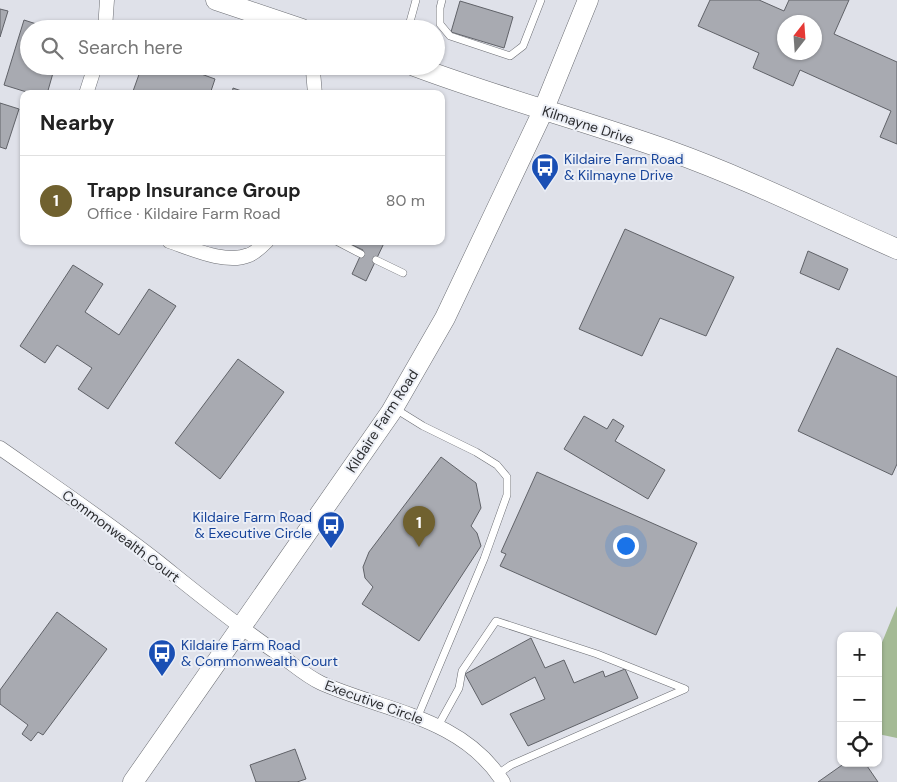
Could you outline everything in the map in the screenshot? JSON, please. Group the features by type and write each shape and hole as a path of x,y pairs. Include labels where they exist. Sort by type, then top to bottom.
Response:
{"main road":[{"path":"216,0 275,20"},
{"name":"Kildaire Farm Road","path":"133,782 394,408 445,318 543,110 588,0"},
{"name":"Kilmayne Drive","path":"438,75 668,150 708,165 897,249"}],"street":[{"path":"105,20 106,0"},
{"path":"87,90 92,75"},
{"path":"313,75 315,90"},
{"path":"180,245 206,254 229,258 249,255 263,245"},
{"name":"Commonwealth Court","path":"0,448 125,536 240,628"},
{"name":"Executive Circle","path":"240,628 318,681 343,692 418,716 438,726 467,744 483,758 500,778"}],"lane":[{"path":"410,20 416,0"},
{"path":"440,20 442,0"},
{"path":"445,30 450,36 510,56 523,46 540,0"},
{"path":"344,245 361,254"},
{"path":"376,260 402,273"},
{"path":"394,408 423,426 498,465 507,477 507,495 484,559 418,716"},
{"path":"438,726 459,688 462,671 496,621 598,654 685,689 511,765 500,778"}],"green space":[{"path":"897,606 897,738 882,735 882,642"}],"building":[{"path":"710,0 759,0 784,11 789,0 849,0 834,34 897,62 897,144 880,137 891,111 800,70 793,86 753,68 759,53 698,26"},
{"path":"460,1 513,17 504,48 451,32"},
{"path":"0,9 8,11 0,37"},
{"path":"20,33 20,75 52,75 48,90 20,90 4,85"},
{"path":"139,75 204,75 215,79 211,90 133,90"},
{"path":"0,103 19,109 6,149 0,147"},
{"path":"625,229 734,277 706,336 660,318 642,356 579,329"},
{"path":"352,245 383,245 366,281 352,274 363,250"},
{"path":"808,251 848,269 839,290 800,273"},
{"path":"73,265 103,284 85,312 119,335 149,289 176,306 108,409 78,389 92,368 57,345 45,363 20,346"},
{"path":"837,348 897,377 897,464 892,475 798,431"},
{"path":"238,359 284,392 220,479 175,443"},
{"path":"584,416 607,429 613,419 624,426 615,441 665,470 648,499 564,449"},
{"path":"441,457 476,483 481,508 471,526 477,533 481,546 419,641 362,604 373,587 365,578 363,567 369,552"},
{"path":"537,472 697,543 656,635 500,566 506,554 501,552"},
{"path":"57,612 107,649 43,735 38,732 31,741 22,734 28,725 0,704 0,690"},
{"path":"531,638 545,668 564,660 574,683 603,671 605,677 625,669 638,698 528,746 510,714 545,699 535,677 482,705 465,674"},
{"path":"295,749 306,779 297,782 256,782 250,765"},
{"path":"839,767 868,767 878,782 818,782"}],"place":[{"name":"Kildaire Farm Road & Kilmayne Drive","path":"545,191"},
{"name":"Trapp Insurance Group","path":"419,547"},
{"name":"Kildaire Farm Road & Executive Circle","path":"331,549"},
{"name":"Kildaire Farm Road & Commonwealth Court","path":"162,677"}]}
